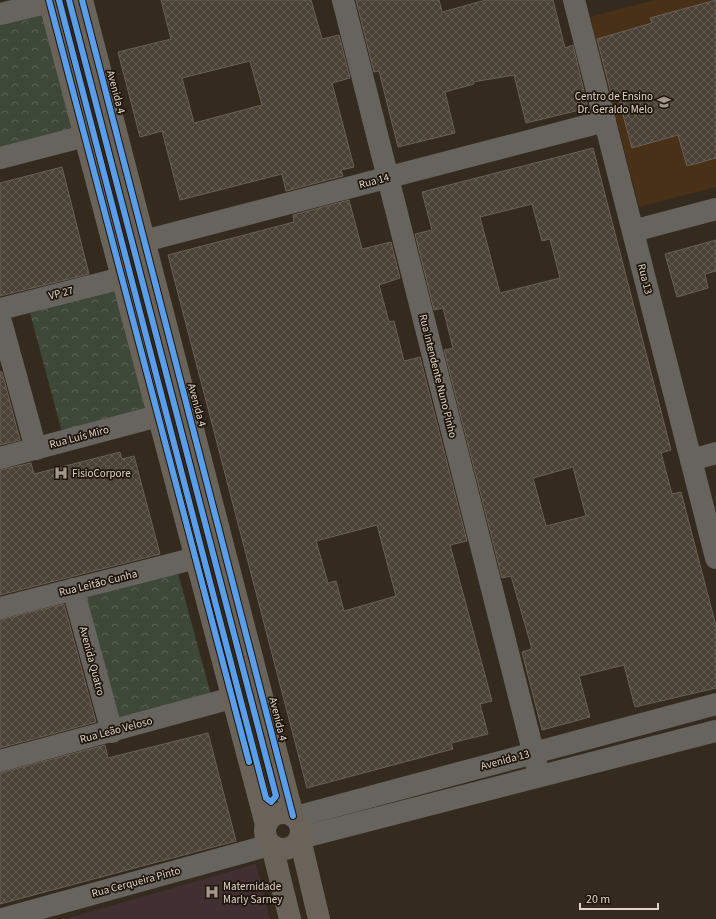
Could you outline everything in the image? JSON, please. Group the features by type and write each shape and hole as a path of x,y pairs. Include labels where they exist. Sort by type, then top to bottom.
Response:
{"main road":[{"name":"Avenida 4","path":"82,0 294,817"},
{"path":"49,1 266,825 265,836 271,846 290,919"},
{"path":"101,195 131,188"},
{"path":"178,488 207,482"},
{"path":"266,825 272,816 283,813 294,817 301,829 300,839 319,919"},
{"path":"271,846 276,849 287,849 297,844 300,839"}],"street":[{"name":"Rua Intendente Nuno Pinho","path":"343,0 539,775"},
{"name":"Rua 13","path":"574,0 716,558"},
{"path":"0,14 49,1"},
{"name":"Rua 14","path":"144,241 604,121"},
{"path":"0,158 85,136"},
{"path":"633,231 716,209"},
{"name":"VP 27","path":"0,309 122,278"},
{"path":"0,318 36,448"},
{"name":"Rua Luís Miro","path":"0,458 158,416"},
{"path":"691,460 716,453"},
{"name":"Rua Leitão Cunha","path":"0,608 196,558"},
{"name":"Avenida Quatro","path":"73,590 112,732"},
{"name":"Rua Leão Veloso","path":"0,761 112,732 232,698"},
{"name":"Avenida 13","path":"294,817 716,704"},
{"path":"300,839 539,775 716,731"},
{"name":"Rua Cerqueira Pinto","path":"2,919 271,846"}],"shaded area":[{"name":"Centro de Ensino Dr. Geraldo Melo","path":"655,0 716,0 716,187 639,207 590,17"},
{"name":"Maternidade Marly Sarney","path":"256,864 270,919 65,919"}],"green space":[{"path":"41,10 73,131 0,149 0,20"},
{"path":"117,287 149,409 62,432 30,313"},
{"path":"178,573 211,695 115,722 83,598"}],"building":[{"path":"161,0 311,0 322,39 339,35 350,78 332,83 354,167 341,170 343,176 286,191 282,174 180,200 162,131 140,137 118,52 171,39","holes":["250,61 262,105 194,123 182,78"]},
{"path":"356,0 439,0 442,12 486,0 553,0 565,48 573,45 588,108 526,123 514,75 473,82 474,84 445,92 455,133 398,147 379,71 374,72"},
{"name":"Centro de Ensino Dr. Geraldo Melo","path":"716,0 716,158 687,166 678,135 632,148 619,100 613,101 597,39 652,23 650,18"},
{"path":"593,148 671,450 661,453 672,494 681,492 716,626 716,688 635,707 624,665 579,676 590,717 542,730 522,652 532,649 511,576 502,578 444,350 453,348 443,308 434,310 415,234 432,230 422,192","holes":["532,204 542,241 550,239 560,278 500,293 480,217","573,467 586,516 546,526 533,478"]},
{"path":"62,167 89,274 0,296 0,183"},
{"path":"349,200 362,249 391,242 400,278 379,285 389,322 394,321 404,361 420,357 467,541 450,545 492,701 480,704 488,734 451,743 453,749 307,788 168,255 294,222 293,215","holes":["377,525 396,596 344,611 336,581 328,583 316,541"]},
{"path":"716,240 716,271 705,274 708,288 677,297 665,254"},
{"path":"0,372 2,372 20,440 0,445"},
{"path":"120,452 122,459 134,456 160,554 0,595 0,470 31,463 34,474"},
{"path":"64,604 96,722 0,748 0,620"},
{"path":"208,733 236,841 0,904 0,773 105,745 108,758"}],"cycle path":[{"path":"49,0 249,762"},
{"path":"59,0 266,798 271,802 276,796 69,0"},
{"path":"82,0 293,816"}],"place":[{"name":"Centro de Ensino Dr. Geraldo Melo","path":"664,102"},
{"name":"FisioCorpore","path":"61,473"},
{"name":"Maternidade Marly Sarney","path":"212,892"}]}
